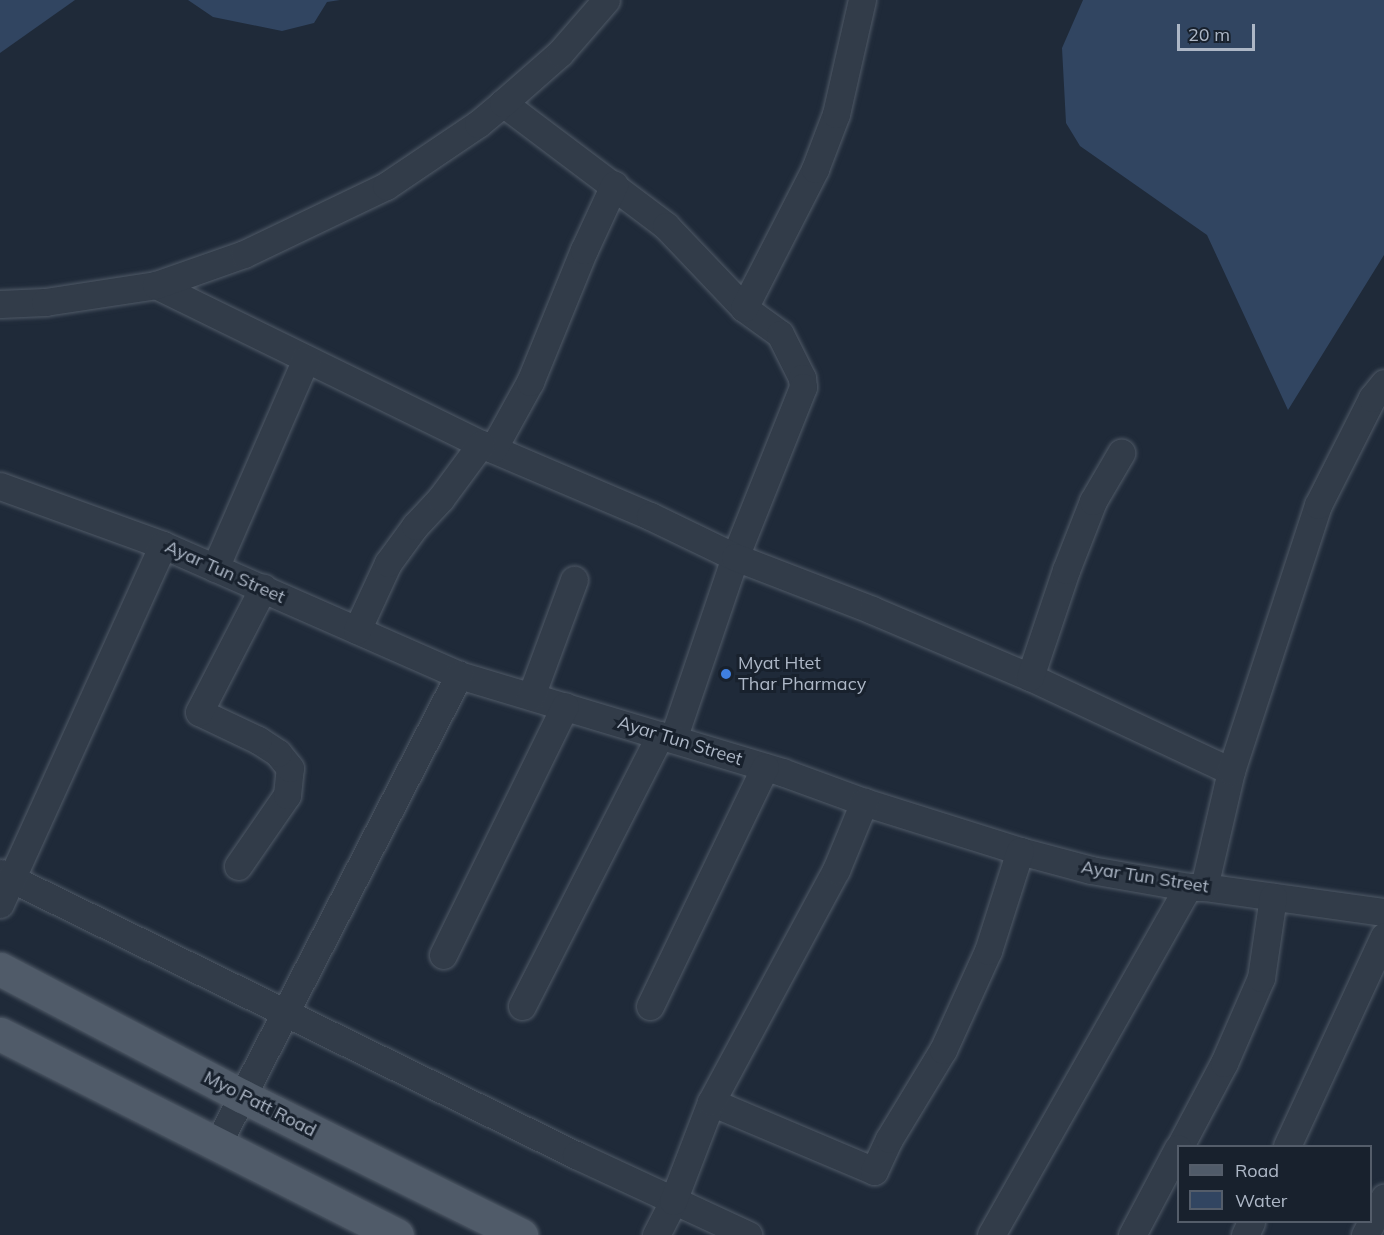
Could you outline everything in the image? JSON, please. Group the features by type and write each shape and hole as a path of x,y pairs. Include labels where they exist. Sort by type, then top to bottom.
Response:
{"main road":[{"name":"Myo Patt Road","path":"0,969 242,1096 521,1235"},
{"path":"0,1034 397,1235"}],"street":[{"path":"0,303 45,302 156,285 244,254 386,186 478,124 503,103 560,53 606,0"},
{"path":"744,308 815,169 836,114 862,0"},
{"path":"503,103 666,226 744,308 780,333 803,383 666,737 522,1006"},
{"path":"357,630 388,563 415,526 487,446 530,382 559,309 614,185"},
{"path":"156,285 487,446 650,516 735,557 872,610 1029,677 1231,771"},
{"path":"215,568 306,359"},
{"path":"990,1235 1196,887 1317,505 1372,398 1384,382"},
{"path":"1029,677 1092,501 1121,453"},
{"name":"Ayar Tun Street","path":"0,486 163,545 459,675 765,767 864,802 1020,851 1091,870 1196,887 1384,912"},
{"path":"0,904 6,876 163,545"},
{"path":"531,696 574,580"},
{"path":"238,866 287,795 290,768 278,753 258,740 199,712 263,588"},
{"path":"218,1145 459,675"},
{"path":"443,955 565,706"},
{"path":"650,1006 765,767"},
{"path":"656,1235 673,1202 711,1102 836,870 864,802"},
{"path":"711,1102 874,1172 889,1139 943,1050 988,951 1020,851"},
{"path":"6,876 673,1202 748,1235"},
{"path":"1180,1145 1224,1063 1261,978 1273,897"},
{"path":"1287,1145 1384,936"},
{"path":"1132,1235 1177,1151"},
{"path":"1372,1221 1384,1198"}],"water":[{"path":"0,0 75,0 0,53"},
{"path":"188,0 340,0 327,2 314,23 282,31 213,17"},
{"path":"1083,0 1384,0 1384,255 1288,410 1207,235 1080,146 1066,123 1062,48"}],"place":[{"name":"Myat Htet Thar Pharmacy","path":"726,674"}]}
